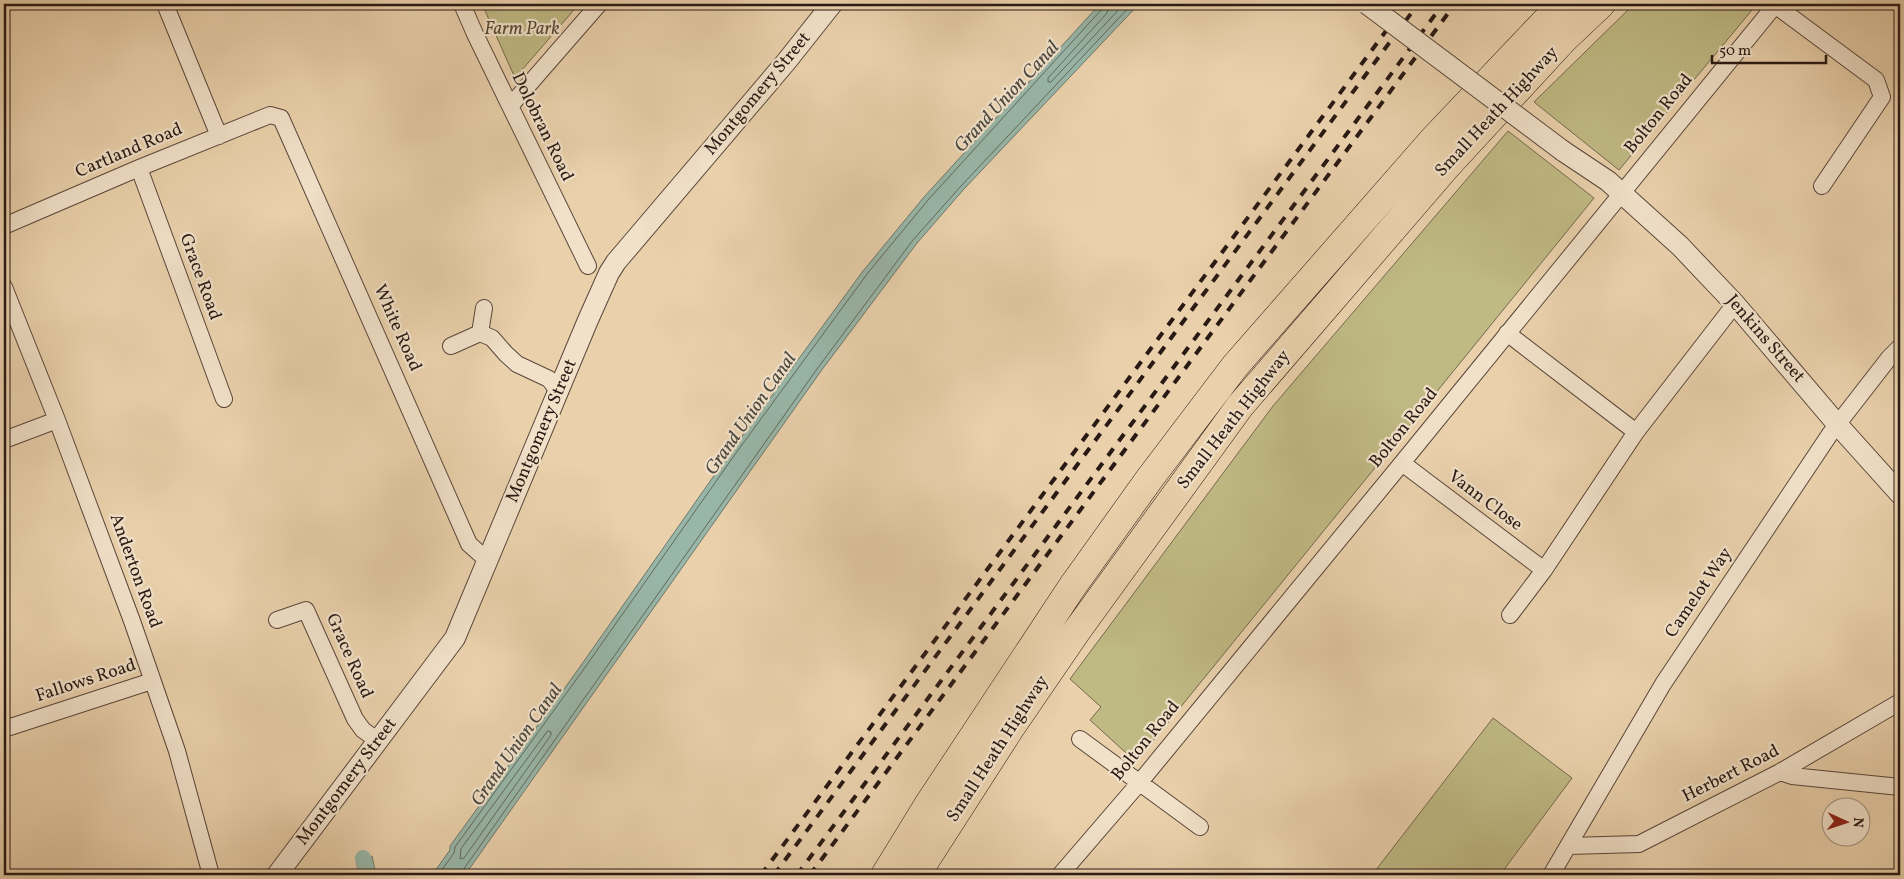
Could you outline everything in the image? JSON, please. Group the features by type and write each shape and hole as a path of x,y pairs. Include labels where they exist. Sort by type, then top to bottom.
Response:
{"highway":[{"name":"Small Heath Highway","path":"885,875 928,805 1072,587 1150,478 1235,366 1432,141 1562,4"},
{"name":"Small Heath Highway","path":"916,875 1011,726 1076,632 1240,406 1445,168 1564,39 1600,4"}],"street":[{"path":"165,4 219,136"},
{"name":"Dolobran Road","path":"462,4 588,266"},
{"path":"511,105 599,4"},
{"name":"Montgomery Street","path":"277,875 455,638 468,612 487,560 602,288 616,262 786,62 832,4"},
{"name":"Jenkins Street","path":"1367,4 1563,150 1608,181 1680,246 1735,304 1837,424 1900,494"},
{"path":"1775,4 1876,80 1882,97 1822,186"},
{"name":"Bolton Road","path":"1060,875 1140,782 1402,463 1775,4"},
{"name":"Cartland Road","path":"4,226 139,168 270,115"},
{"name":"White Road","path":"270,115 281,118 288,133 469,544 487,560"},
{"name":"Grace Road","path":"139,168 224,399"},
{"name":"Anderton Road","path":"4,287 111,562 184,773 211,875"},
{"path":"1510,615 1544,570 1636,432 1735,304"},
{"path":"480,333 484,308"},
{"path":"451,346 480,333 492,338 518,364 549,379 559,392"},
{"path":"1507,333 1636,432"},
{"name":"Camelot Way","path":"1551,875 1663,684 1837,424 1889,358 1900,347"},
{"path":"4,440 57,420"},
{"name":"Vann Close","path":"1402,463 1544,570"},
{"name":"Grace Road","path":"277,620 306,610 355,719 362,730 377,740"},
{"name":"Fallows Road","path":"4,729 152,681"},
{"name":"Herbert Road","path":"1569,846 1639,844 1780,772 1900,702"},
{"path":"1080,739 1200,827"},
{"path":"1780,772 1792,776 1900,787"}],"green space":[{"name":"Farm Park","path":"482,4 579,4 515,78"},
{"path":"1634,4 1757,4 1619,170 1534,102"},
{"path":"1508,131 1594,198 1136,762 1090,720 1101,707 1070,679 1273,406"},
{"path":"1493,718 1572,778 1500,875 1372,875"}],"water":[{"path":"1100,4 1139,4 964,189 917,243 821,371 465,875 432,875 450,850 450,846 577,671 732,450 863,271 924,197"},
{"path":"372,856 376,875 359,875 356,861"}],"waterway":[{"path":"363,858 368,875"}],"railway":[{"path":"761,875 1406,4"},
{"path":"774,875 1418,4"},
{"path":"797,875 1443,4"},
{"path":"810,875 1455,4"}],"water label":[{"name":"Grand Union Canal","path":"1007,97"},
{"name":"Grand Union Canal","path":"751,414"},
{"name":"Grand Union Canal","path":"517,745"}]}
